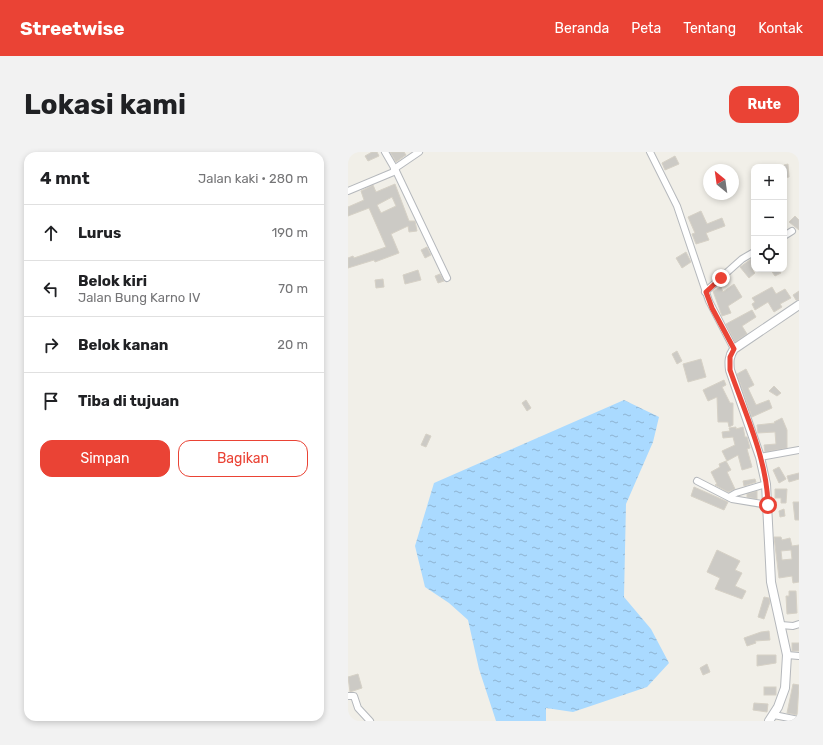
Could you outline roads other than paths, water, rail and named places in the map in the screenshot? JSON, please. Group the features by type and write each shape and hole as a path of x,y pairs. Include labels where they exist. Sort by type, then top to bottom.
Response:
{"street":[{"path":"385,152 447,278"},
{"path":"348,191 395,170 419,152"},
{"path":"650,152 677,206 712,308 734,349"},
{"path":"787,234 792,231"},
{"path":"706,292 742,259 751,254"},
{"path":"799,305 734,349 730,357 730,370 760,457 766,484 771,582 787,655 785,688 772,718 799,720"},
{"path":"760,457 799,450"},
{"path":"697,481 736,500 768,505"},
{"path":"729,497 736,493 766,484"},
{"path":"781,625 793,626 799,624"},
{"path":"787,655 799,656"},
{"path":"348,696 354,696 358,708 370,721"}],"water":[{"path":"624,400 659,417 653,442 626,504 624,597 651,629 669,663 647,687 573,712 546,708 546,721 496,721 479,669 468,620 449,603 425,587 415,546 434,483"}]}
